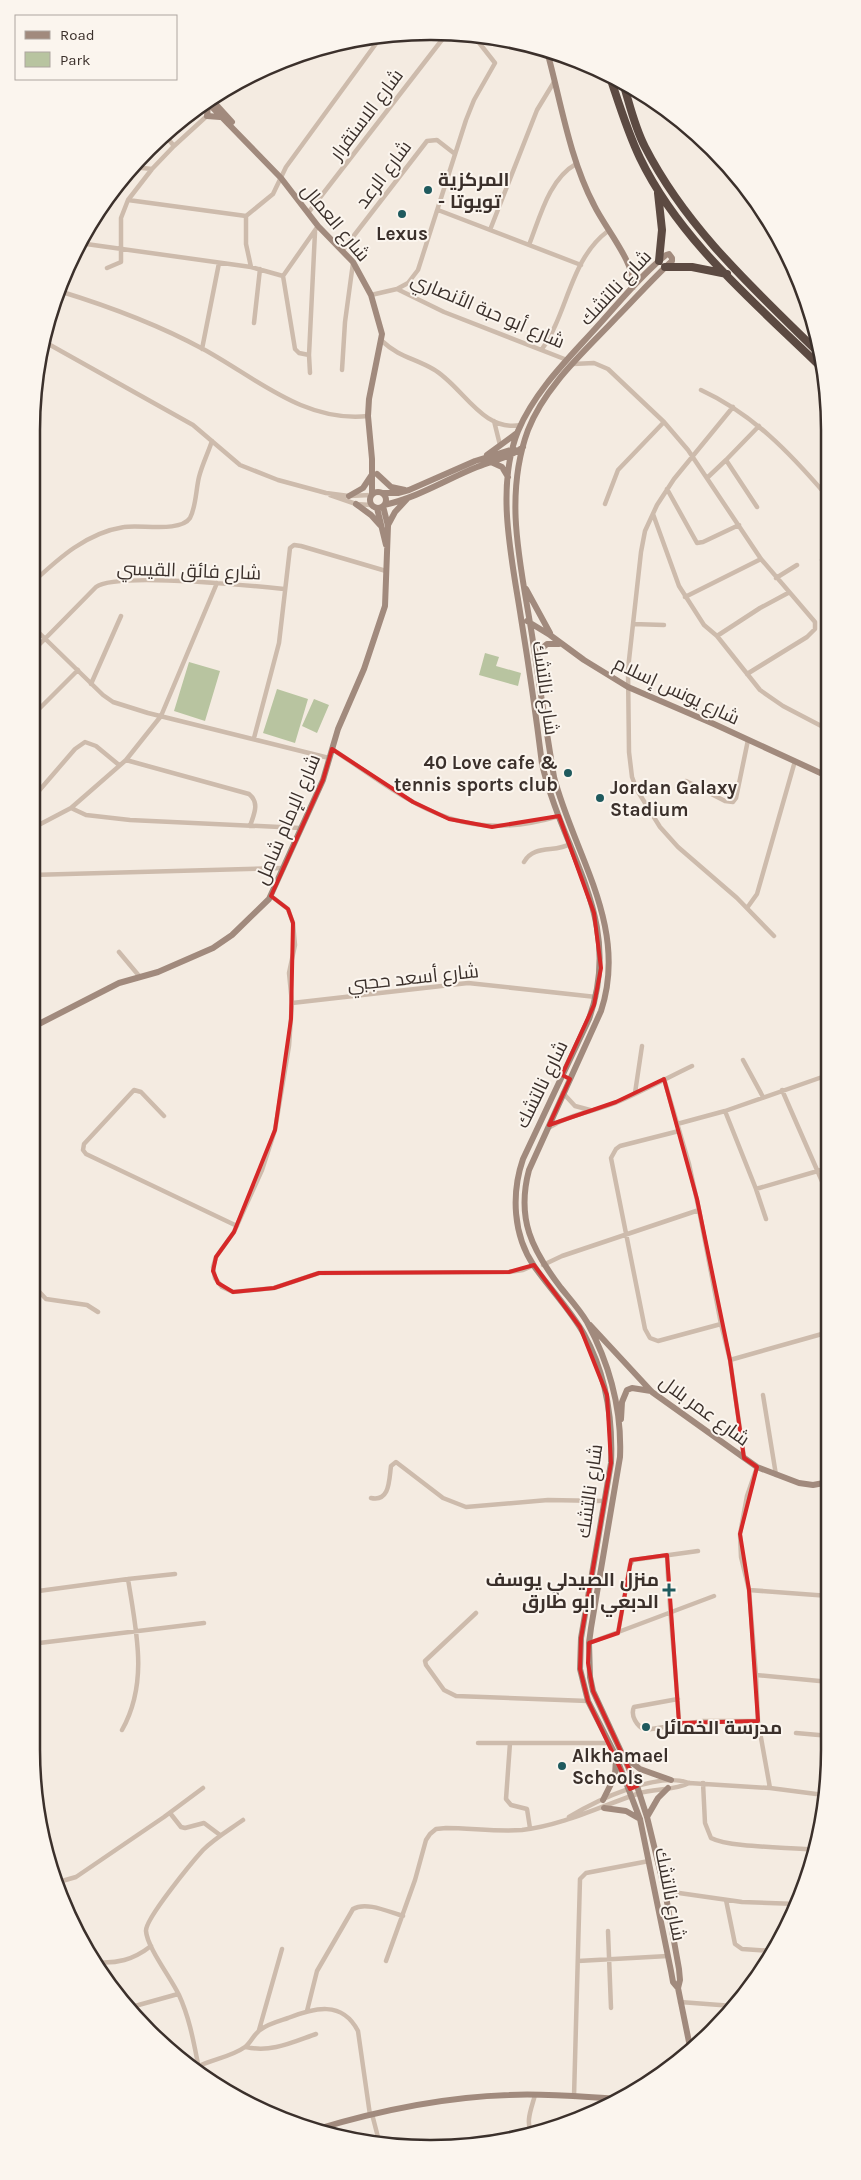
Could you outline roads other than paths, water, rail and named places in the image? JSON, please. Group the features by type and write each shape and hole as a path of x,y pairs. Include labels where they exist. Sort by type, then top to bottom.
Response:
{"highway":[{"path":"613,85 629,135 657,189 683,225 727,274 814,360"},
{"path":"626,92 644,146 686,213 735,270 811,345"},
{"path":"657,189 662,230 659,261"},
{"path":"665,268 692,267 727,274"}],"main road":[{"path":"549,59 576,164 590,197 631,268 633,288"},
{"name":"شارع العمال","path":"216,108 239,130 241,136"},
{"name":"شارع العمال","path":"216,108 221,117 281,178 317,228 353,262 371,295 382,328 382,341"},
{"path":"207,111 207,116 221,117"},
{"name":"شارع نالتشك","path":"678,1988 673,1982 650,1861 644,1818 638,1789 593,1691 588,1663 589,1643 618,1472 620,1433 617,1405 608,1369 586,1320 543,1264 531,1239 524,1206 524,1191 529,1170 605,999 608,973 608,945 604,918 593,881 559,796 554,777 522,580 515,522 517,477 517,452 518,432 521,425 544,388 569,362 672,261 671,256 666,255 633,288 569,362 536,415 517,452 508,479 508,529 542,764 597,923 600,968 596,997 581,1037 528,1146 520,1168 516,1192 519,1230 527,1252 534,1265 580,1327 595,1357 610,1414 611,1463 580,1651 582,1677 588,1701 616,1754 644,1818 665,1891 679,1969 680,1980 678,1988 680,2002 689,2042"},
{"path":"631,268 642,272 649,271"},
{"path":"379,506 386,499 374,474 368,416 370,391 382,341"},
{"path":"356,504 385,526 409,494 480,460 518,432"},
{"path":"480,460 517,452"},
{"path":"379,506 517,452"},
{"path":"490,462 502,467 508,479"},
{"path":"374,474 391,487 409,494"},
{"path":"374,474 371,495 379,506"},
{"path":"350,496 363,488 374,474"},
{"path":"371,495 381,492 409,494"},
{"name":"شارع الإمام شامل","path":"40,1023 119,983 140,977 218,946 271,896 323,780 332,749 364,669 380,622 386,598 386,545 383,541 385,526 379,506"},
{"path":"522,580 535,609 550,634"},
{"name":"شارع يونس إسلام","path":"521,618 550,634 628,687 821,773"},
{"path":"536,663 540,650 546,644 554,642 565,646"},
{"path":"562,1075 570,1079"},
{"name":"شارع عمر بلال","path":"586,1320 652,1392 744,1458 757,1467 776,1475 807,1485 821,1483"},
{"path":"620,1433 624,1393 632,1388 652,1392"},
{"path":"616,1754 615,1776 604,1804 644,1818 658,1798 668,1788"},
{"path":"623,1755 640,1770 671,1780"},
{"path":"327,2126 371,2115 464,2098 511,2094 606,2098"}],"street":[{"name":"شارع الاستقرار","path":"308,214 442,40"},
{"name":"شارع أبو حبة الأنصاري","path":"371,295 397,289 408,283 418,270 474,100 495,63 479,43"},
{"path":"128,200 246,216 273,194 286,167 376,44"},
{"path":"490,230 537,110 554,82"},
{"path":"107,268 121,263 121,218 128,200 174,146 216,108"},
{"path":"169,140 174,146"},
{"name":"شارع الرعد","path":"342,251 427,141 436,140 455,154"},
{"path":"529,245 553,189 566,170 576,164"},
{"path":"141,168 152,170"},
{"path":"438,210 581,265"},
{"path":"246,216 246,244 250,266"},
{"path":"309,355 299,353 295,349 283,276 317,228"},
{"path":"310,373 309,355 317,228"},
{"path":"542,348 552,333 581,265 592,246 608,231"},
{"path":"88,243 250,266 283,276"},
{"path":"342,370 345,322 353,262"},
{"path":"202,349 219,263"},
{"path":"254,324 260,269"},
{"name":"شارع أبو حبة الأنصاري","path":"397,289 444,312 542,348 569,362"},
{"path":"65,293 137,317 202,349 309,410 336,417 368,416"},
{"path":"382,341 396,353 438,372 461,395 494,421 509,426 521,425"},
{"path":"50,346 193,426 240,465 278,480 326,493 350,496 371,495"},
{"path":"569,362 594,363 608,369 664,422 692,455 761,559 788,593 814,620 816,624 815,629 804,640 747,674"},
{"path":"701,390 733,407 759,426 790,455 821,489"},
{"path":"733,407 692,455 667,490 645,531 628,669 630,766 635,784 644,803 678,847 747,908 774,936"},
{"path":"494,421 500,445"},
{"path":"605,504 618,470 664,422"},
{"path":"707,478 759,426"},
{"path":"40,576 71,548 94,536 125,526 168,527 186,522 191,514 200,475 212,441"},
{"path":"726,460 757,507"},
{"path":"667,490 697,543 739,525"},
{"path":"326,493 339,500 379,506"},
{"path":"653,514 676,580 704,625 717,636 754,684 793,712 821,726"},
{"path":"254,738 279,643 290,548 294,546 386,571"},
{"path":"685,597 761,559"},
{"path":"776,578 797,565"},
{"name":"شارع فائق القيسي","path":"40,645 96,587 105,582 125,580 217,583 285,589"},
{"path":"40,824 71,808 126,760 161,716 217,583"},
{"path":"717,636 760,608 788,593"},
{"path":"91,684 121,616"},
{"path":"633,624 664,625"},
{"path":"40,633 91,684 113,702 161,716 329,758"},
{"path":"40,708 78,670"},
{"path":"686,781 725,801 733,802 736,798 748,740"},
{"path":"40,790 75,749 85,742 96,746 119,765"},
{"path":"332,749 413,802 467,824 492,827 543,821 559,816"},
{"path":"126,760 249,794 255,799 256,806 250,826"},
{"path":"747,908 757,894 795,761"},
{"path":"71,808 104,818 300,828"},
{"path":"524,862 530,854 536,851 564,847 570,844"},
{"path":"40,874 284,868"},
{"path":"271,896 285,906 292,916 295,945 290,973 292,1003 288,1046 276,1125 262,1170 237,1226 216,1257 213,1267 218,1283 226,1290 233,1292 274,1288 318,1273 509,1272 523,1270 534,1265"},
{"path":"119,952 140,977"},
{"name":"شارع أسعد حجبي","path":"292,1003 468,983 596,997"},
{"path":"635,1093 642,1046"},
{"path":"743,1060 763,1096"},
{"path":"548,1128 572,1116 593,1111 635,1093 692,1066"},
{"path":"677,1124 725,1111 763,1096 821,1077"},
{"path":"664,1079 680,1130 699,1210 721,1324 730,1360 744,1458"},
{"path":"164,1116 139,1090 134,1090 84,1144 83,1150 86,1154 140,1181 237,1226"},
{"path":"782,1090 821,1179"},
{"path":"563,1093 576,1107 593,1111"},
{"path":"725,1111 756,1189 766,1220"},
{"path":"680,1130 620,1146 613,1153 612,1168 645,1329 650,1338 662,1340 721,1324"},
{"path":"756,1189 821,1171"},
{"path":"543,1264 625,1234 699,1210"},
{"path":"40,1293 46,1299 87,1305 98,1312"},
{"path":"730,1360 821,1334"},
{"path":"763,1395 776,1475"},
{"path":"371,1498 378,1499 383,1496 387,1489 390,1466 396,1462 443,1498 466,1507 548,1500 604,1501"},
{"path":"757,1467 747,1496 741,1528 742,1558 749,1590 758,1721 770,1788"},
{"path":"618,1633 631,1562 637,1559 698,1551"},
{"path":"667,1556 669,1612 679,1723"},
{"path":"40,1591 175,1574"},
{"path":"122,1730 132,1708 138,1679 136,1630 128,1579"},
{"path":"749,1590 821,1595"},
{"path":"589,1643 714,1596"},
{"path":"476,1613 425,1661 426,1666 448,1693 468,1697 588,1701"},
{"path":"40,1643 204,1623"},
{"path":"756,1675 821,1681"},
{"path":"678,1699 637,1705 632,1712 637,1724 645,1730 703,1720 758,1721"},
{"path":"796,1732 821,1735"},
{"path":"478,1743 610,1743"},
{"path":"510,1743 506,1799 511,1805 527,1809 530,1828"},
{"path":"386,1961 415,1880 423,1849 430,1834 436,1829 513,1830 530,1828 566,1819 638,1789 671,1780 819,1793"},
{"path":"638,1789 682,1787 689,1783"},
{"path":"703,1783 705,1822 711,1838 737,1844 808,1849"},
{"path":"63,1881 76,1877 170,1813 202,1788"},
{"path":"170,1813 181,1827 185,1828 204,1823 220,1835"},
{"path":"198,2062 187,2015 178,1994 151,1946 146,1932 150,1920 203,1851 220,1835 243,1820"},
{"path":"574,2097 581,1876 586,1873 650,1861"},
{"path":"665,1891 726,1900 789,1904"},
{"path":"726,1900 735,1944 742,1949 765,1951"},
{"path":"307,2010 317,1971 353,1909 356,1907 366,1907 403,1916"},
{"path":"608,1931 611,2008"},
{"path":"103,1962 120,1962 141,1954 151,1946"},
{"path":"203,2066 246,2047 259,2030 282,1949"},
{"path":"578,1961 668,1956"},
{"path":"136,2006 178,1994"},
{"path":"680,2002 725,2005"},
{"path":"259,2030 307,2010 326,2008 351,2020 358,2031 371,2115 377,2137"},
{"path":"246,2047 263,2050 271,2049 316,2034"},
{"path":"531,2127 529,2119 536,2095"}],"place":[{"name":"المركزية - تويوتا","path":"428,190"},
{"name":"Lexus","path":"402,214"},
{"name":"40 Love cafe & tennis sports club","path":"568,773"},
{"name":"Jordan Galaxy Stadium","path":"600,798"},
{"name":"منزل الصيدلي يوسف الدبعي ابو طارق","path":"669,1590"},
{"name":"مدرسة الخمائل","path":"646,1727"},
{"name":"Alkhamael Schools","path":"562,1766"}]}
